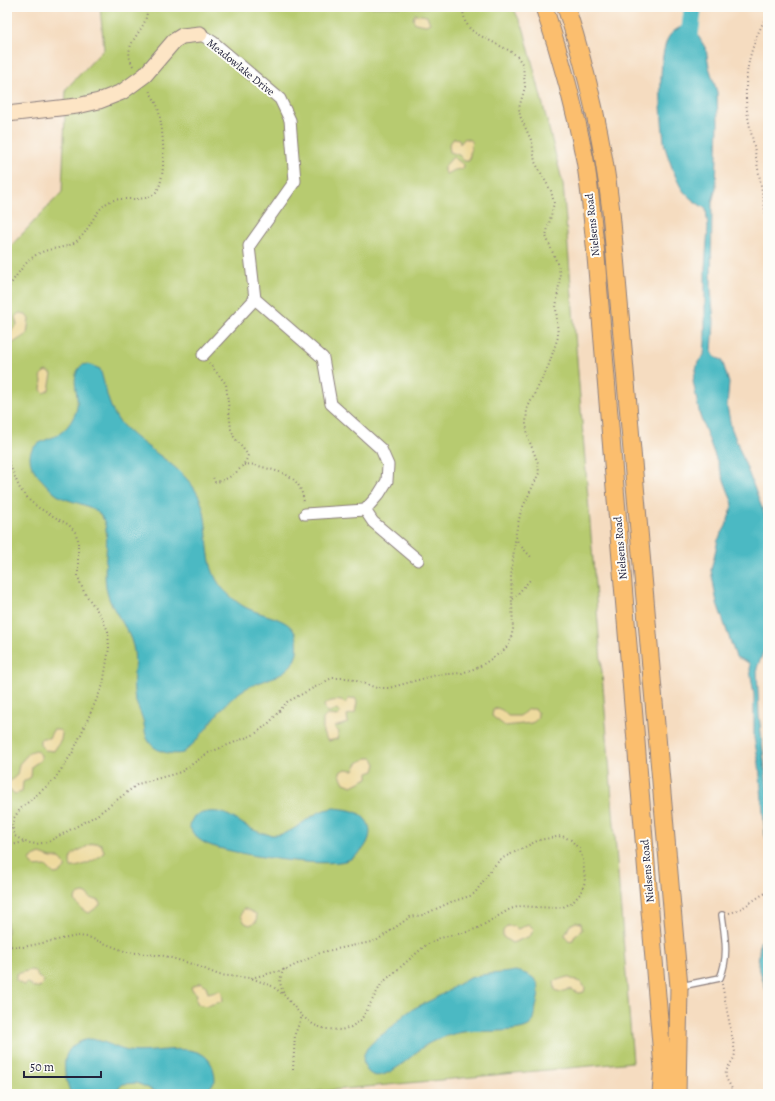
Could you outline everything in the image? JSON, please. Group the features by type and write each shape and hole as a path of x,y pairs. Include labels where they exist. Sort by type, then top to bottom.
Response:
{"main road":[{"name":"Nielsens Road","path":"544,7 562,62 576,117 585,162 595,245 658,1003 662,1068 661,1094"},
{"name":"Nielsens Road","path":"566,7 591,91 600,130 608,182 679,987 677,1094"}],"street":[{"path":"7,114 99,102 122,92 145,75 174,41 182,36 200,34"},
{"name":"Meadowlake Drive","path":"200,34 213,42 280,99 290,120 295,181 250,246 255,299"},
{"path":"203,355 255,299 323,358 331,404 381,450 388,465 387,481 379,494 365,510 305,514"},
{"path":"365,510 373,522 418,560"}],"lane":[{"path":"679,987 720,978 725,966 727,949 722,915"}],"path":[{"path":"133,66 129,58 128,51 132,40 139,35 145,24 148,7"},
{"path":"12,826 15,836 25,842 36,844 48,842 97,815 138,784 181,772 208,753 255,734 270,722 287,702 319,683 332,678 348,678 376,688 389,688 422,678 462,673 479,667 504,651 510,643 513,629 511,577 515,535 521,511 539,473 538,463 528,440 526,424 527,409 548,366 558,337 556,308 560,277 559,268 546,236 554,203 551,191 535,162 532,142 520,116 519,108 525,87 523,65 517,56 510,51 470,29 465,21 462,7"},
{"path":"768,14 758,31 748,62 746,88 747,112 765,205 768,234"},
{"path":"7,288 32,257 43,251 69,245 79,239 98,212 108,203 146,197 156,192 160,182 162,168 162,134 157,104 148,89"},
{"path":"203,355 226,384 231,429 234,436 248,455 243,465 233,474 220,482 215,482 213,477"},
{"path":"7,458 20,489 30,501 39,508 69,525 75,532 78,540 78,577 84,592 108,631 109,648 103,685 73,752 54,780 20,809 14,818 7,836"},
{"path":"243,465 256,465 286,474 292,478 299,485 303,493 305,514"},
{"path":"515,535 518,543 531,557"},
{"path":"512,600 531,579"},
{"path":"7,946 23,947 77,936 88,937 127,952 165,956 188,962 219,975 251,978 272,986 284,995 302,1016 314,1025 326,1029 342,1030 351,1027 365,1014 382,982 433,941 473,930 500,913 515,907 532,906 554,908 563,907 573,902 580,894 585,882 583,859 579,849 571,840 562,836 539,840 501,859 493,867 475,893 470,896 451,902 430,913 410,917 376,941 322,952 284,969 251,978"},
{"path":"7,846 25,842"},
{"path":"722,915 739,911 768,892"},
{"path":"284,969 279,979 284,995"},
{"path":"720,978 724,989 735,1052 735,1057 726,1072 726,1076 733,1094"},
{"path":"292,1070 295,1034 302,1016"}],"green space":[{"path":"100,7 513,7 524,30 563,184 633,1062 291,1094 7,1094 7,250 62,192 66,89 104,49"}],"sand":[{"path":"415,14 427,16 430,23 426,25 415,23 413,19"},
{"path":"454,138 459,139 460,144 465,138 472,141 469,161 464,161 459,155 450,152 449,145"},
{"path":"453,157 464,165 463,169 455,170 446,174 444,167"},
{"path":"19,313 25,314 29,319 27,334 7,347 7,335 17,325 15,317"},
{"path":"47,371 52,374 49,390 44,393 41,390 42,380 40,376"},
{"path":"355,698 357,702 355,713 347,715 348,723 334,727 339,732 337,739 328,741 323,733 323,719 327,715 338,716 340,713 337,709 331,712 326,711 324,705 334,701 345,703 349,699"},
{"path":"497,708 502,710 508,716 520,716 528,709 535,709 538,712 538,716 536,720 531,723 505,726 492,716 493,710"},
{"path":"53,730 59,730 62,733 61,740 54,751 45,750 40,745 40,740 42,738 49,738"},
{"path":"35,750 41,755 41,760 32,766 31,777 23,782 22,792 15,794 8,789 8,783 17,775 19,764 29,753"},
{"path":"367,758 373,758 376,764 374,771 368,773 368,778 352,786 344,783 340,772 345,769 354,770 358,763"},
{"path":"90,844 101,844 104,851 99,857 84,864 71,867 70,859 74,854"},
{"path":"40,854 51,858 60,858 65,865 65,868 60,873 54,874 46,866 34,867 30,862 31,858"},
{"path":"83,893 87,894 90,898 100,901 100,905 89,913 80,908 75,899 77,895"},
{"path":"243,909 256,914 257,921 250,925 245,923 241,916"},
{"path":"576,922 581,923 582,930 575,935 573,940 568,941 565,935 570,925"},
{"path":"528,924 534,929 530,936 512,943 503,937 503,931 507,926 513,926 518,929"},
{"path":"31,970 36,972 38,977 43,980 43,984 39,988 33,987 29,983 23,985 16,980 16,974"},
{"path":"567,977 582,983 585,988 584,992 579,993 570,989 560,992 555,990 554,981"},
{"path":"201,982 206,986 208,993 220,990 222,992 223,1001 206,1006 198,1004 196,1000 197,994 191,987"}],"water":[{"path":"691,24 706,49 709,67 717,92 718,123 716,188 712,202 711,290 714,322 712,352 715,357 722,360 729,383 727,406 731,427 764,513 768,537 768,640 757,668 759,715 768,796 768,845 765,835 759,764 754,738 754,695 749,663 736,657 717,603 711,570 718,540 726,526 733,504 700,416 693,381 698,362 704,355 705,342 705,268 708,228 706,209 690,198 680,185 665,147 662,122 661,72 666,44 670,35 674,31"},
{"path":"88,364 100,369 109,402 118,420 138,440 174,466 193,487 204,510 209,557 212,568 216,579 223,589 245,607 283,622 290,626 295,632 297,652 294,661 289,667 282,673 240,692 224,706 198,739 183,753 173,754 162,752 149,742 146,735 143,720 134,695 135,658 133,646 129,634 113,607 107,592 105,574 107,538 103,520 93,509 57,495 38,476 31,463 30,457 33,448 41,442 59,434 69,425 72,420 76,411 77,403 75,383 76,377 82,365"},
{"path":"334,808 351,810 359,814 369,825 370,831 367,843 359,853 348,860 337,862 300,862 256,856 219,848 198,839 189,825 194,816 207,812 217,812 226,814 261,833 280,835 293,829 316,814"},
{"path":"768,922 768,997 758,964 760,942"},
{"path":"515,971 530,976 539,987 535,1016 531,1024 519,1029 470,1031 454,1034 426,1045 405,1062 387,1073 379,1076 372,1075 366,1069 363,1062 367,1049 377,1038 405,1014 473,977"},
{"path":"90,1039 128,1051 195,1051 205,1056 212,1066 215,1081 207,1091 195,1094 159,1093 137,1083 123,1084 112,1094 71,1094 66,1076 65,1060 72,1046"}],"waterway":[{"path":"688,48 693,7"}]}
